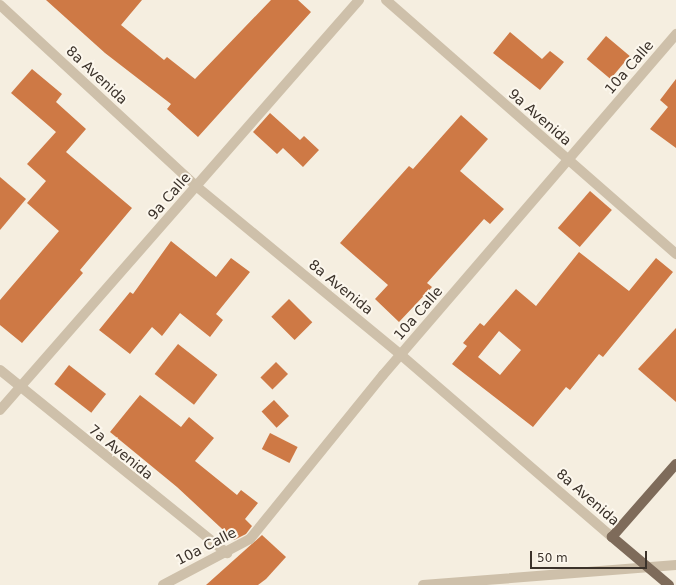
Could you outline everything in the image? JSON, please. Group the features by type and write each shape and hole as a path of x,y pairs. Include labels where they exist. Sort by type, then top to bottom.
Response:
{"main road":[{"path":"612,537 676,464"},
{"name":"8a Avenida","path":"612,537 650,567 669,585"}],"street":[{"name":"9a Calle","path":"0,410 358,0"},
{"name":"9a Avenida","path":"386,0 676,254"},
{"name":"8a Avenida","path":"0,5 196,186 401,354 612,537"},
{"name":"10a Calle","path":"163,585 227,553 250,539 401,354 676,34"},
{"name":"7a Avenida","path":"0,370 20,388 227,553"},
{"path":"422,585 676,565"}],"building":[{"path":"46,0 142,0 121,25 164,60 167,57 195,79 271,0 298,0 311,12 198,137 167,109 171,104 105,53"},
{"path":"510,32 542,59 550,51 564,62 540,90 493,53"},
{"path":"606,36 630,56 610,79 587,59"},
{"path":"32,69 62,94 56,102 86,129 66,152 132,208 80,270 83,273 22,343 0,325 0,300 59,231 27,203 46,181 27,164 56,132 11,93"},
{"path":"676,79 676,148 650,129 668,107 660,100"},
{"path":"270,113 300,140 304,136 319,150 303,167 283,148 277,154 253,132"},
{"path":"461,115 488,139 460,171 504,209 490,224 484,219 427,283 432,287 399,322 375,299 388,285 340,243 409,166 413,169"},
{"path":"0,177 26,199 0,230"},
{"path":"590,191 612,210 580,247 558,228"},
{"path":"171,241 216,277 231,258 250,272 216,314 223,320 210,337 180,313 162,336 152,327 130,354 99,330 130,292 133,294"},
{"path":"579,252 629,291 656,258 673,272 603,357 599,354 570,390 566,387 533,427 452,364 467,346 463,343 480,323 484,326 516,289 536,306","holes":["499,331 521,350 500,375 478,357"]},
{"path":"289,299 312,322 295,340 271,317"},
{"path":"676,328 676,402 638,369"},
{"path":"178,344 217,375 194,405 155,374"},
{"path":"276,362 288,374 272,390 260,378"},
{"path":"69,365 106,394 91,413 54,384"},
{"path":"140,395 181,427 189,417 214,438 195,461 237,495 241,490 258,503 245,519 252,526 246,534 234,540 177,487 110,432"},
{"path":"274,400 289,416 277,428 262,412"},
{"path":"270,433 298,447 289,463 262,449"},
{"path":"262,535 286,557 266,579 258,585 206,585"}]}
